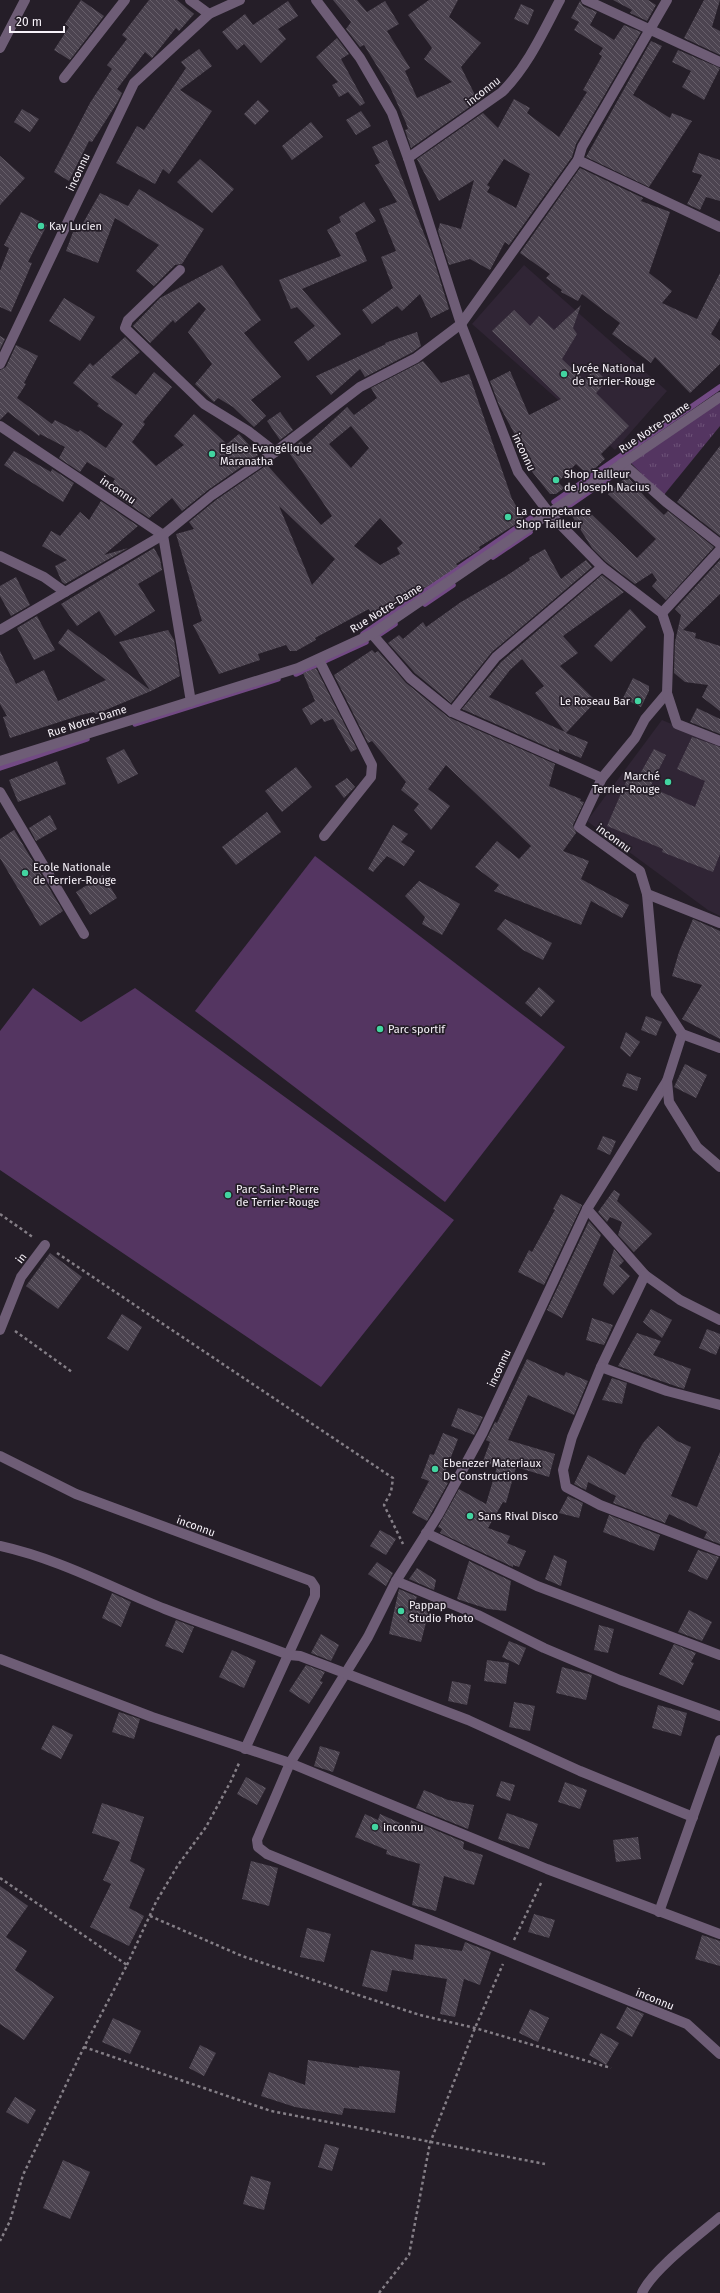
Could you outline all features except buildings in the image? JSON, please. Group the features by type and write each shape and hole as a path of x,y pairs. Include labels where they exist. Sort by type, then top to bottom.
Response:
{"street":[{"path":"0,48 25,0"},
{"path":"64,78 125,0"},
{"path":"190,0 209,14"},
{"name":"inconnu","path":"0,364 134,82 209,14 240,0"},
{"name":"inconnu","path":"316,0 360,58 392,113 408,158 461,324 518,472 550,514 602,567 662,613"},
{"name":"inconnu","path":"408,158 502,92 514,81 530,57 560,0"},
{"path":"586,0 650,28 720,62"},
{"path":"0,630 163,535 212,495 275,452 360,387 416,358 461,324 578,160 582,147 667,0"},
{"path":"578,160 720,227"},
{"path":"180,270 128,320 125,328 204,404 248,431 275,452"},
{"name":"Rue Notre-Dame","path":"0,761 191,702 319,660 372,634 720,397"},
{"name":"inconnu","path":"0,426 163,535"},
{"path":"622,463 666,502 720,544"},
{"path":"163,535 191,702"},
{"path":"720,550 662,613 669,634 667,693 677,724 720,741"},
{"path":"0,556 44,577 65,592"},
{"path":"452,712 496,657 602,567"},
{"path":"372,634 410,678 452,712 602,778"},
{"path":"319,660 372,766 371,776 324,836"},
{"name":"inconnu","path":"667,693 645,720 636,738 602,778 579,828 640,871 647,894 656,994 682,1034 667,1081 587,1209 483,1432 438,1515 396,1581 368,1637 290,1763 257,1840 258,1847 266,1854 687,2024 720,2054"},
{"path":"0,792 84,934"},
{"path":"647,894 720,923"},
{"path":"682,1034 720,1048"},
{"name":"inconnu","path":"667,1081 669,1102 697,1147 720,1167"},
{"path":"587,1209 645,1275 680,1300 720,1320"},
{"name":"in","path":"2,1326 21,1277 46,1245"},
{"path":"645,1275 601,1367 572,1437 563,1470 566,1487 600,1505 720,1551"},
{"path":"601,1367 667,1391 720,1405"},
{"name":"inconnu","path":"0,1456 76,1494 310,1581 316,1587 315,1596 245,1749"},
{"path":"426,1533 537,1586 720,1655"},
{"path":"0,1546 54,1562 100,1579 165,1609 289,1655 300,1656 345,1672 468,1720 580,1771 693,1817"},
{"path":"396,1581 478,1614 544,1648 620,1680 720,1716"},
{"path":"0,1659 152,1717 290,1763 547,1869 720,1934"},
{"path":"659,1912 720,1740"},
{"path":"642,2293 645,2285 662,2268 720,2217"}],"path":[{"path":"0,1214 392,1478 391,1492 384,1505 410,1558"},
{"path":"2,1326 72,1372"},
{"path":"0,2241 10,2221 23,2175 84,2047 127,1965 156,1902 178,1865 206,1827 231,1781 245,1749"},
{"path":"379,2293 409,2256 430,2143 475,2028 547,1869"},
{"path":"0,1878 127,1965"},
{"path":"150,1916 242,1956 420,2015 475,2028 612,2068"},
{"path":"84,2047 271,2111 430,2143 545,2164"}],"shaded area":[{"path":"524,265 667,391 615,450 472,324"},
{"name":"Marché Terrier-Rouge","path":"662,720 720,744 720,916 708,910 587,821"}],"green space":[{"path":"720,402 720,426 663,496 631,463"},
{"name":"Parc sportif","path":"315,856 565,1047 445,1202 195,1011"},
{"name":"Parc Saint-Pierre de Terrier-Rouge","path":"33,988 81,1022 135,988 454,1220 321,1387 0,1170 0,1031"}],"waterway":[{"path":"554,502 720,387"},
{"path":"554,516 628,465"},
{"path":"363,634 531,518"},
{"path":"493,557 530,532"},
{"path":"425,604 453,585"},
{"path":"374,638 395,624"},
{"path":"296,674 366,642"},
{"path":"135,724 278,679"},
{"path":"0,768 87,739"}],"place":[{"name":"Kay Lucien","path":"41,226"},
{"name":"Lycée National de Terrier-Rouge","path":"564,374"},
{"name":"Eglise Evangélique Maranatha","path":"212,454"},
{"name":"Shop Tailleur de Joseph Nacius","path":"556,480"},
{"name":"La competance Shop Tailleur","path":"508,517"},
{"name":"Le Roseau Bar","path":"638,701"},
{"name":"Marché Terrier-Rouge","path":"668,782"},
{"name":"Ecole Nationale de Terrier-Rouge","path":"25,873"},
{"name":"Parc sportif","path":"380,1029"},
{"name":"Parc Saint-Pierre de Terrier-Rouge","path":"228,1195"},
{"name":"Ebenezer Materiaux De Constructions","path":"435,1469"},
{"name":"Sans Rival Disco","path":"470,1516"},
{"name":"Pappap Studio Photo","path":"401,1611"},
{"name":"inconnu","path":"375,1827"}]}
